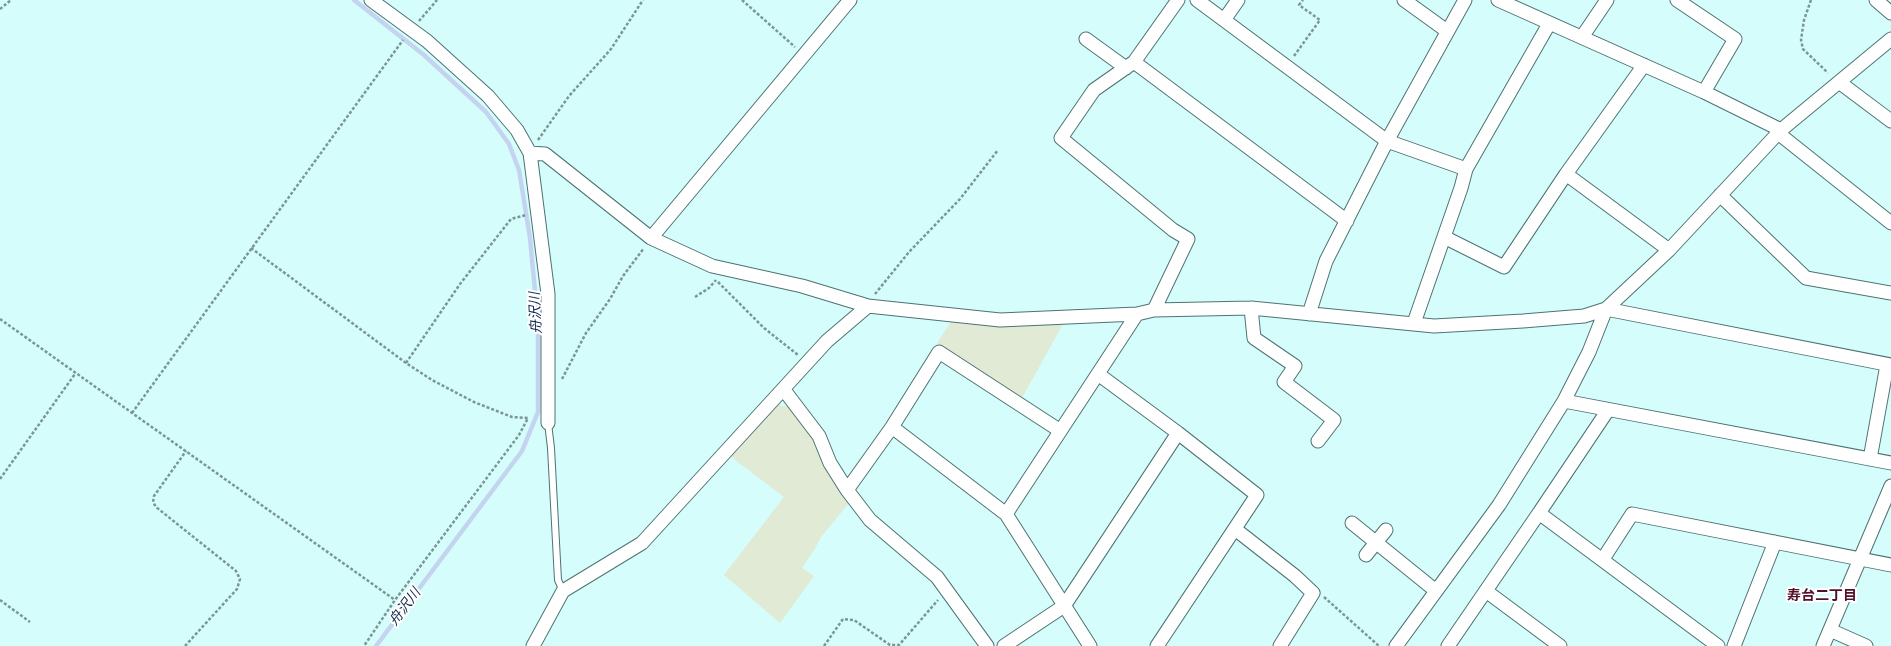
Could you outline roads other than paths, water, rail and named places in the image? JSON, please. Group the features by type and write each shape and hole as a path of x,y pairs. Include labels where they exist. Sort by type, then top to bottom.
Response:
{"street":[{"path":"371,0 427,42 488,96 517,130 530,153 548,294 548,423"},
{"path":"651,238 850,0"},
{"path":"1154,310 1188,239 1173,230 1061,138 1094,90 1130,65 1178,0"},
{"path":"1197,0 1387,141 1466,169"},
{"path":"1224,20 1238,0"},
{"path":"1404,0 1447,31"},
{"path":"1308,314 1326,261 1387,141 1465,0"},
{"path":"1498,0 1704,92 1779,131 1891,223"},
{"path":"1582,37 1607,0"},
{"path":"1677,0 1735,39 1704,92"},
{"path":"1876,0 1891,13"},
{"path":"1414,323 1462,188 1466,169 1549,24"},
{"path":"1086,39 1130,65 1347,221"},
{"path":"1396,646 1499,505 1564,401 1589,352 1606,309 1669,250 1779,131 1891,39"},
{"path":"1444,238 1504,267 1566,174 1644,65"},
{"path":"1839,82 1891,121"},
{"path":"530,153 545,154 651,238 712,266 718,274 802,286 868,306 1000,320 1137,314 1154,310 1251,308 1434,326 1584,316 1606,309 1889,365 1870,459"},
{"path":"1566,174 1669,250"},
{"path":"1720,195 1806,278 1891,293"},
{"path":"533,646 563,591 642,543 784,390 827,341 868,306"},
{"path":"1251,308 1254,338 1295,366 1284,382 1334,420 1318,441"},
{"path":"1006,514 1137,314"},
{"path":"847,490 892,427 939,352 1060,430"},
{"path":"1098,374 1178,433 1257,495 1157,646"},
{"path":"784,390 820,436 830,463 847,490 870,520 937,577 987,646"},
{"path":"1564,401 1891,463"},
{"path":"1448,646 1608,410"},
{"path":"892,427 1006,514 1090,646"},
{"path":"1004,646 1064,606 1178,433"},
{"path":"1823,646 1891,486"},
{"path":"1539,513 1603,559 1718,646"},
{"path":"1603,559 1632,514 1891,565"},
{"path":"1352,523 1436,591"},
{"path":"1235,529 1295,576 1313,593 1280,646"},
{"path":"1366,555 1386,530"},
{"path":"1734,646 1775,542"},
{"path":"1486,592 1560,646"},
{"path":"1830,630 1866,646"}],"lane":[{"path":"548,423 551,448 558,580 563,591"}],"waterway":[{"name":"舟沢川","path":"354,0 424,55 486,112 509,144 519,170 530,238 538,323 538,412 522,451 376,646"}],"district":[{"name":"寿台二丁目","path":"1822,596"}]}
